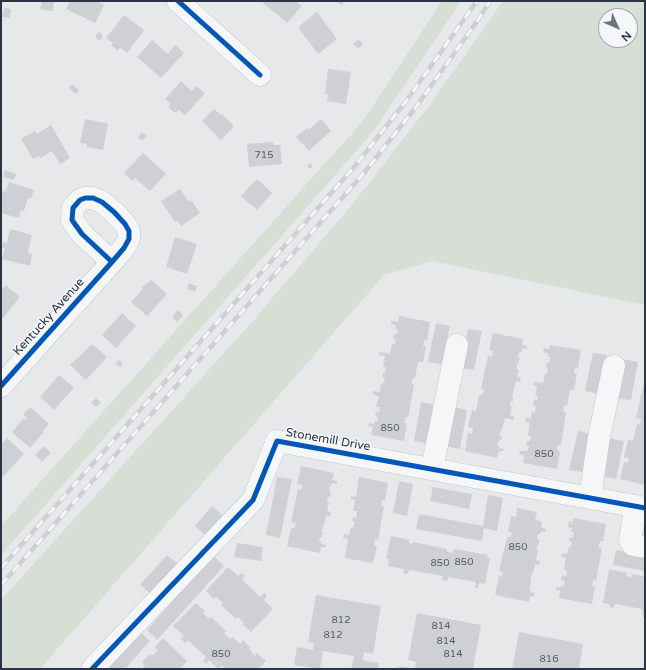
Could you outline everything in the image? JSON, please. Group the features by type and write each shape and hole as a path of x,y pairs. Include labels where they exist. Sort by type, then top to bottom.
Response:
{"street":[{"path":"178,1 260,75"},
{"name":"Kentucky Avenue","path":"1,386 112,262"},
{"path":"432,469 457,345"},
{"path":"590,498 599,437 614,366"},
{"name":"Stonemill Drive","path":"92,669 253,500 277,441 640,507"},
{"path":"640,507 630,540 634,545 645,547"}],"shaded area":[{"path":"442,1 461,1 373,132 1,555 1,526 362,122"},
{"path":"503,1 645,1 645,305 432,261 384,275 40,669 1,669 1,600 251,323 351,206 429,106"}],"building":[{"path":"42,1 54,1 53,11 40,9"},
{"path":"70,1 98,1 104,5 95,23 66,9"},
{"path":"296,1 302,6 287,23 262,2"},
{"path":"337,1 345,1 341,5"},
{"path":"4,8 11,9 10,18 2,17"},
{"path":"317,12 337,39 318,54 298,27"},
{"path":"124,15 144,30 127,53 120,48 118,51 111,45 113,43 106,38"},
{"path":"99,32 103,36 100,41 95,37"},
{"path":"359,39 363,44 358,48 353,44"},
{"path":"152,40 168,54 175,45 184,53 161,78 137,57"},
{"path":"328,69 351,72 346,104 327,101 328,94 325,94"},
{"path":"181,81 192,91 196,86 205,93 185,115 179,110 175,113 168,107 171,104 165,99"},
{"path":"73,84 79,91 75,94 69,87"},
{"path":"214,109 221,115 222,114 234,126 221,140 202,121"},
{"path":"85,119 108,124 103,150 87,147 87,144 80,143"},
{"path":"321,119 331,131 309,151 296,137 307,128 308,130"},
{"path":"51,125 70,158 60,164 52,151 40,158 39,156 33,159 21,139 35,131 37,134"},
{"path":"142,132 147,136 142,141 138,137"},
{"path":"273,142 273,145 280,145 282,164 249,167 247,144"},
{"path":"143,153 166,174 150,191 135,178 133,181 124,173"},
{"path":"310,163 313,166 310,169 307,166"},
{"path":"5,170 16,174 14,180 3,177"},
{"path":"257,179 272,193 257,210 241,196"},
{"path":"9,182 34,190 31,199 28,198 24,211 21,210 19,218 1,213 1,199 3,191 6,192"},
{"path":"180,189 189,202 191,200 200,213 181,226 177,220 175,222 161,201"},
{"path":"10,229 32,235 28,253 32,254 30,266 2,259 5,248 2,247 3,242 7,243"},
{"path":"175,237 197,244 187,274 166,267"},
{"path":"151,280 167,294 147,316 131,302 143,289 141,288"},
{"path":"189,283 197,286 195,292 187,289"},
{"path":"6,285 20,297 3,318 1,316 1,291"},
{"path":"178,310 183,315 177,322 172,317"},
{"path":"122,313 136,326 116,348 102,335"},
{"path":"399,316 430,322 427,341 424,340 423,346 426,346 423,362 418,362 415,378 413,378 411,383 414,384 408,418 406,417 404,423 407,423 404,441 371,435 373,427 368,426 369,423 374,424 374,421 377,422 378,417 375,416 376,412 379,412 380,407 376,407 379,396 373,395 373,391 380,392 381,384 383,384 385,378 382,377 383,373 385,373 386,367 383,367 385,356 379,355 380,352 390,354 392,344 395,345 396,339 393,339 394,334 397,334 398,329 395,329 396,325 391,324 391,321 398,322"},
{"path":"436,323 450,326 442,364 428,362"},
{"path":"468,329 482,331 474,370 460,368"},
{"path":"493,333 523,339 522,345 527,346 527,349 522,349 521,352 519,352 518,357 520,358 516,369 519,369 517,377 521,378 520,382 516,381 512,397 513,402 511,401 510,407 512,407 510,415 514,417 514,420 505,418 499,435 502,436 501,440 499,440 497,446 504,449 503,451 499,451 497,458 465,451 468,433 472,434 473,428 468,427 472,410 476,411 479,395 483,395 484,390 481,389 488,356 492,357 493,351 489,350"},
{"path":"92,344 107,357 86,380 70,365"},
{"path":"550,345 581,350 578,368 575,367 574,373 577,374 574,390 570,390 567,406 564,405 563,411 566,412 561,445 558,445 557,450 560,451 557,469 523,463 524,455 519,454 520,451 528,451 529,445 526,445 527,441 530,441 531,436 528,435 530,423 525,422 526,418 531,419 532,411 535,412 536,406 533,406 534,400 537,401 538,396 535,396 537,386 533,385 534,382 543,383 545,374 547,374 548,368 546,367 547,363 549,363 550,357 548,356 548,353 543,352 544,348 549,349"},
{"path":"593,353 607,355 599,394 585,391"},
{"path":"623,359 638,362 631,400 616,398"},
{"path":"119,360 123,364 120,367 115,364"},
{"path":"59,375 74,388 54,410 40,397"},
{"path":"644,383 645,485 620,479 624,462 628,463 629,458 624,457 628,440 633,441 637,424 640,425 641,419 636,418"},
{"path":"96,398 101,403 96,407 91,403"},
{"path":"421,402 435,405 428,444 414,441"},
{"path":"30,407 49,424 30,448 12,432 23,419 25,420 27,418 23,415"},
{"path":"453,407 467,410 460,449 445,446"},
{"path":"578,431 592,434 584,472 569,470"},
{"path":"7,438 24,454 3,477 1,475 1,445"},
{"path":"609,438 624,441 616,479 601,476"},
{"path":"44,446 51,453 42,462 35,455"},
{"path":"301,466 334,473 332,480 337,481 337,484 332,483 330,486 329,491 331,492 330,497 328,496 327,501 329,502 327,511 331,512 330,516 326,516 321,531 323,532 322,537 320,537 319,541 322,542 321,544 326,545 326,547 321,547 320,553 287,546 291,528 295,528 296,523 291,522 298,489 301,490 302,485 297,484"},
{"path":"277,477 292,479 280,538 266,535"},
{"path":"359,477 388,483 385,500 382,500 381,506 384,506 378,540 375,539 374,545 377,546 373,563 345,558 348,539 343,538 344,534 349,535 351,527 353,528 355,521 352,521 353,517 356,518 357,511 353,511 355,500 351,499 351,496 356,497"},
{"path":"399,481 413,484 407,516 393,513"},
{"path":"433,487 472,494 469,509 430,501"},
{"path":"488,495 503,498 497,531 484,528 482,541 416,529 419,514 483,526"},
{"path":"212,506 223,516 205,535 195,526"},
{"path":"517,508 537,512 535,520 542,522 541,528 546,529 545,532 541,531 540,534 538,534 537,539 540,540 536,550 538,550 536,560 540,561 539,565 535,564 530,579 532,579 529,589 531,589 530,592 535,593 534,597 530,596 529,602 495,595 499,576 502,577 503,572 499,571 507,537 510,538 512,533 508,532 511,516 516,517"},
{"path":"573,518 606,524 603,541 600,541 598,547 602,548 596,581 593,580 592,586 595,586 592,604 559,598 560,590 556,590 556,587 564,586 565,581 561,580 562,575 566,576 567,571 564,570 566,558 561,557 562,553 567,554 569,547 571,547 572,542 569,541 570,537 573,538 574,532 571,532 572,528 568,527 569,521 573,522"},
{"path":"391,536 409,540 409,543 413,544 413,542 447,549 447,552 453,553 454,549 488,555 487,558 490,559 485,584 479,583 478,588 475,588 476,582 448,577 447,581 442,580 443,576 409,570 408,574 403,573 404,569 388,566 389,559 386,559"},
{"path":"237,543 263,547 261,561 234,557"},
{"path":"616,550 645,556 645,571 613,565"},
{"path":"167,555 178,564 151,594 140,585"},
{"path":"213,556 224,566 157,640 147,630"},
{"path":"228,567 238,576 241,573 245,576 242,579 260,597 264,593 267,596 264,600 273,609 251,632 243,625 244,623 238,617 236,619 221,605 223,603 216,597 214,599 206,591"},
{"path":"609,569 627,573 626,576 632,577 633,574 645,577 645,619 643,618 642,609 615,604 614,608 609,607 610,604 603,603"},
{"path":"316,595 381,606 373,654 364,652 363,660 379,663 378,669 351,669 354,656 323,651 320,669 294,665 297,647 313,650 314,643 308,642"},
{"path":"196,603 205,611 203,613 209,619 211,617 226,631 224,633 230,639 232,637 240,644 243,640 250,647 249,649 255,656 257,653 266,661 258,669 225,669 222,666 218,669 209,660 206,664 203,660 206,657 188,640 185,643 181,639 184,636 173,626"},
{"path":"417,613 481,625 473,669 415,669 416,662 408,660"},
{"path":"140,632 150,641 125,669 106,669"},
{"path":"519,632 583,644 579,669 512,669"},
{"path":"163,638 187,661 180,669 141,669 145,665 142,662 150,654 152,656 158,650 155,647"},
{"path":"399,666 411,668 411,669 398,669"}],"railway":[{"path":"1,568 355,166 407,100 477,1"},
{"path":"1,585 364,173 416,107 490,1"}],"cycle path":[{"path":"178,1 260,75"},
{"path":"1,386 112,262 124,248 129,239 129,231 125,224 102,202 93,198 85,198 80,200 73,208 72,220 82,234 112,262"},
{"path":"92,669 253,500 277,441 645,508"}]}
